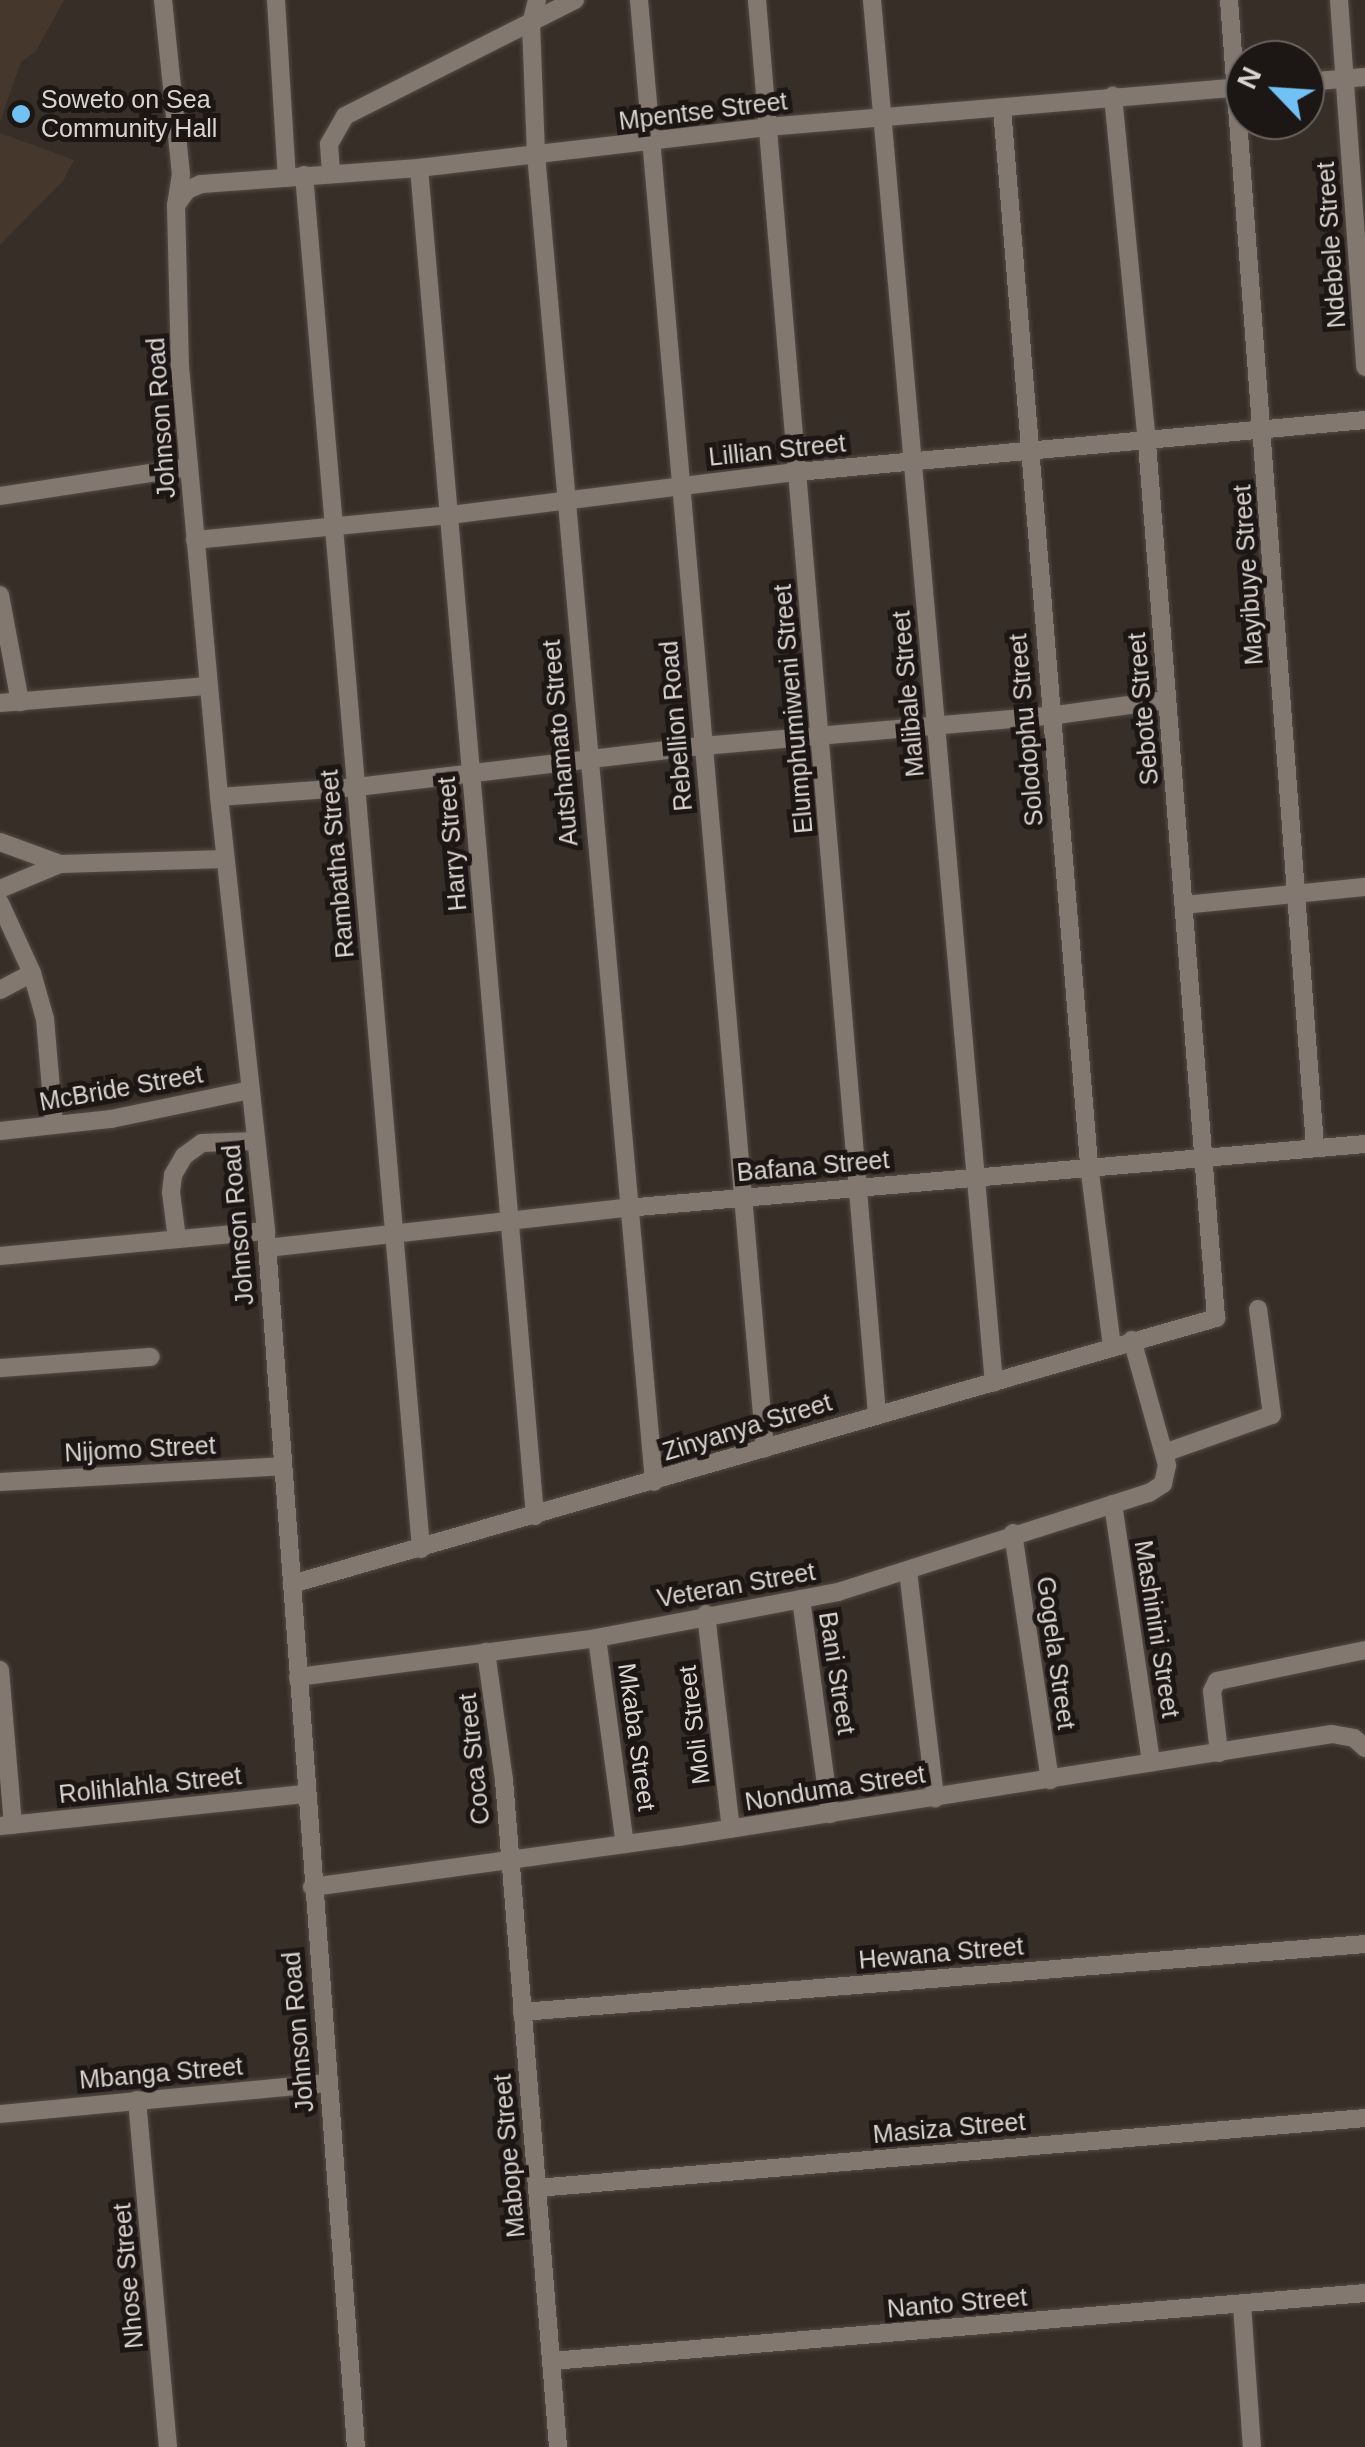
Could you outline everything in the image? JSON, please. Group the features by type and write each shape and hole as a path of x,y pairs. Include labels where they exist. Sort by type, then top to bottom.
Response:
{"street":[{"name":"Johnson Road","path":"163,0 180,160 176,204 179,351 218,796 266,1239 304,1794 356,2447"},
{"name":"Rambatha Street","path":"276,0 334,528 421,1549"},
{"name":"Autshamato Street","path":"537,0 531,24 536,154 586,758 654,1482"},
{"path":"331,173 329,144 345,116 575,0"},
{"name":"Rebellion Road","path":"639,0 766,1449"},
{"name":"Elumphumiweni Street","path":"756,0 877,1414"},
{"name":"Malibale Street","path":"872,0 994,1383"},
{"name":"Mayibuye Street","path":"1229,0 1234,40"},
{"name":"Ndebele Street","path":"1340,0 1365,368"},
{"path":"1325,80 1365,77"},
{"name":"Mpentse Street","path":"176,204 188,190 201,184 419,168 767,127 1225,88"},
{"name":"Sebote Street","path":"1114,96 1147,443 1216,1318"},
{"name":"Solodophu Street","path":"1002,108 1049,716 1089,1165 1112,1346"},
{"name":"Mayibuye Street","path":"1243,140 1315,1147"},
{"name":"Harry Street","path":"419,168 535,1516"},
{"name":"Lillian Street","path":"195,540 450,515 797,472 1028,454 1365,420"},
{"path":"0,496 189,467"},
{"path":"0,595 20,702"},
{"path":"0,703 208,686"},
{"path":"218,796 357,787 586,758 1049,716 1166,700"},
{"path":"0,842 60,864"},
{"path":"0,889 60,864 226,860"},
{"path":"1184,905 1365,887"},
{"path":"0,903 32,973 50,1052 54,1125"},
{"path":"0,990 32,973"},
{"name":"McBride Street","path":"0,1131 111,1119 250,1090"},
{"path":"176,1240 171,1192 173,1175 184,1156 202,1143 256,1140"},
{"name":"Bafana Street","path":"0,1256 176,1240 392,1234 859,1186 1365,1144"},
{"path":"1132,1340 1164,1453 1272,1415 1258,1309"},
{"name":"Zinyanya Street","path":"292,1584 1216,1318"},
{"path":"0,1368 151,1357"},
{"name":"Veteran Street","path":"298,1677 597,1638 706,1614 801,1599 908,1571 1014,1533 1149,1493 1165,1479 1164,1453"},
{"name":"Nijomo Street","path":"0,1482 282,1466"},
{"name":"Mashinini Street","path":"1112,1504 1151,1762"},
{"name":"Gogela Street","path":"1014,1533 1050,1780"},
{"path":"908,1571 935,1798"},
{"name":"Bani Street","path":"801,1599 830,1814"},
{"name":"Moli Street","path":"706,1614 731,1829"},
{"name":"Mkaba Street","path":"597,1638 626,1844"},
{"path":"1219,1753 1212,1691 1217,1680 1365,1650"},
{"name":"Coca Street","path":"486,1652 500,1740 509,1861"},
{"path":"0,1670 7,1825"},
{"name":"Nonduma Street","path":"312,1887 731,1829 1332,1734 1363,1746"},
{"name":"Rolihlahla Street","path":"7,1825 304,1794"},
{"name":"Mabope Street","path":"509,1861 558,2447"},
{"name":"Hewana Street","path":"522,2012 1365,1944"},
{"name":"Mbanga Street","path":"0,2114 327,2083"},
{"name":"Nhose Street","path":"137,2100 168,2447"},
{"name":"Masiza Street","path":"538,2188 1365,2118"},
{"name":"Nanto Street","path":"552,2361 1365,2293"},
{"path":"1242,2305 1252,2447"}],"shaded area":[{"path":"0,0 64,0 36,51 21,62 0,122"},
{"path":"0,133 74,160 63,181 0,245"}],"place":[{"name":"Soweto on Sea Community Hall","path":"21,114"}]}
